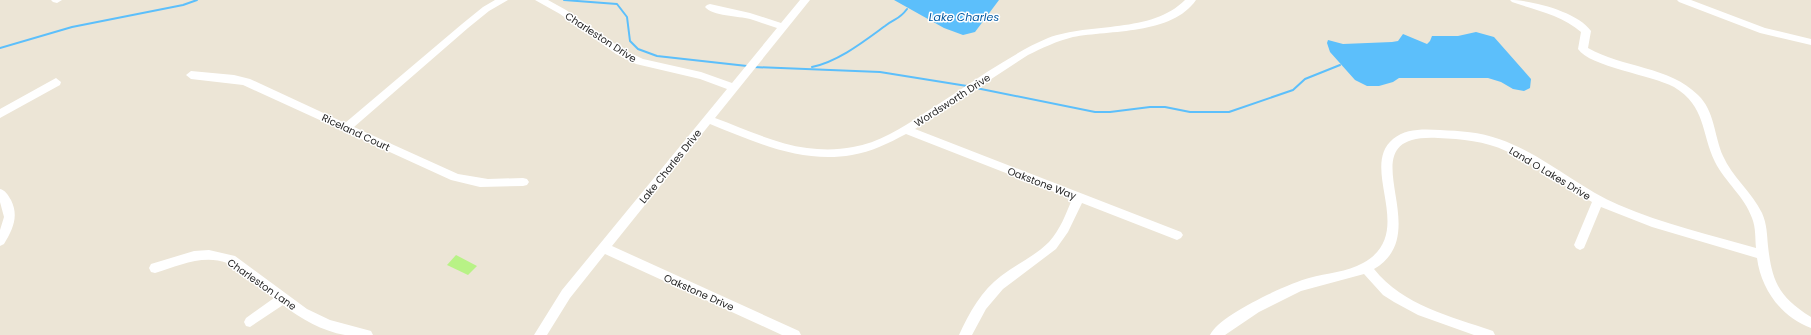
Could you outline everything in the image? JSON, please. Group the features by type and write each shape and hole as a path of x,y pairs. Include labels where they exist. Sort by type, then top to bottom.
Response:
{"street":[{"path":"346,127 486,9 503,0"},
{"name":"Charleston Drive","path":"540,0 563,12 620,52 640,62 701,76 734,87"},
{"name":"Lake Charles Drive","path":"540,335 566,294 805,0"},
{"name":"Wordsworth Drive","path":"707,120 785,148 818,154 843,154 865,150 886,142 1024,53 1044,43 1079,33 1154,22 1170,17 1183,9 1190,0"},
{"path":"1515,0 1571,20 1580,25 1586,31 1583,49 1607,61 1670,81 1684,88 1695,98 1702,109 1721,163 1730,177 1750,201 1756,213 1760,224 1766,276 1776,294 1795,312 1811,323"},
{"path":"1682,0 1757,29 1811,42"},
{"path":"710,8 750,16 783,27"},
{"name":"Riceland Court","path":"191,74 234,79 246,82 464,180 506,183 523,182"},
{"path":"0,114 56,82"},
{"name":"Oakstone Way","path":"906,130 1178,235"},
{"name":"Land O Lakes Drive","path":"1216,335 1234,321 1299,287 1366,268 1383,255 1391,239 1393,214 1387,166 1388,154 1397,142 1410,136 1426,134 1466,136 1496,142 1521,154 1598,201 1631,215 1763,255"},
{"path":"0,193 10,207 10,214 8,225 0,241"},
{"path":"965,335 980,308 994,290 1004,281 1038,258 1053,245 1064,230 1079,197"},
{"path":"1580,246 1598,201"},
{"name":"Oakstone Drive","path":"604,248 795,335"},
{"name":"Charleston Lane","path":"155,268 194,256 221,256 231,259 303,313 328,326 367,335"},
{"path":"1366,268 1388,291 1401,301 1489,335"},
{"path":"250,322 284,298"}],"green space":[{"path":"456,255 477,266 468,275 447,265"}],"water":[{"name":"Lake Charles","path":"894,0 999,0 975,32 963,35 944,28"},
{"path":"1476,32 1494,37 1531,79 1530,88 1524,91 1513,89 1501,82 1488,78 1399,78 1393,82 1379,86 1367,86 1355,80 1330,52 1327,43 1328,40 1343,44 1392,42 1398,41 1403,34 1427,44 1432,36 1458,36"}],"waterway":[{"path":"0,48 72,27 183,5 197,0"},
{"path":"564,0 617,4 627,17 630,41 638,49 657,56 747,66"},
{"path":"812,67 841,56 899,17 907,9"},
{"path":"976,88 1095,112 1110,112 1150,107 1165,107 1190,112 1229,112 1293,90 1305,79 1340,65"},
{"path":"753,67 880,72 967,86"}]}
